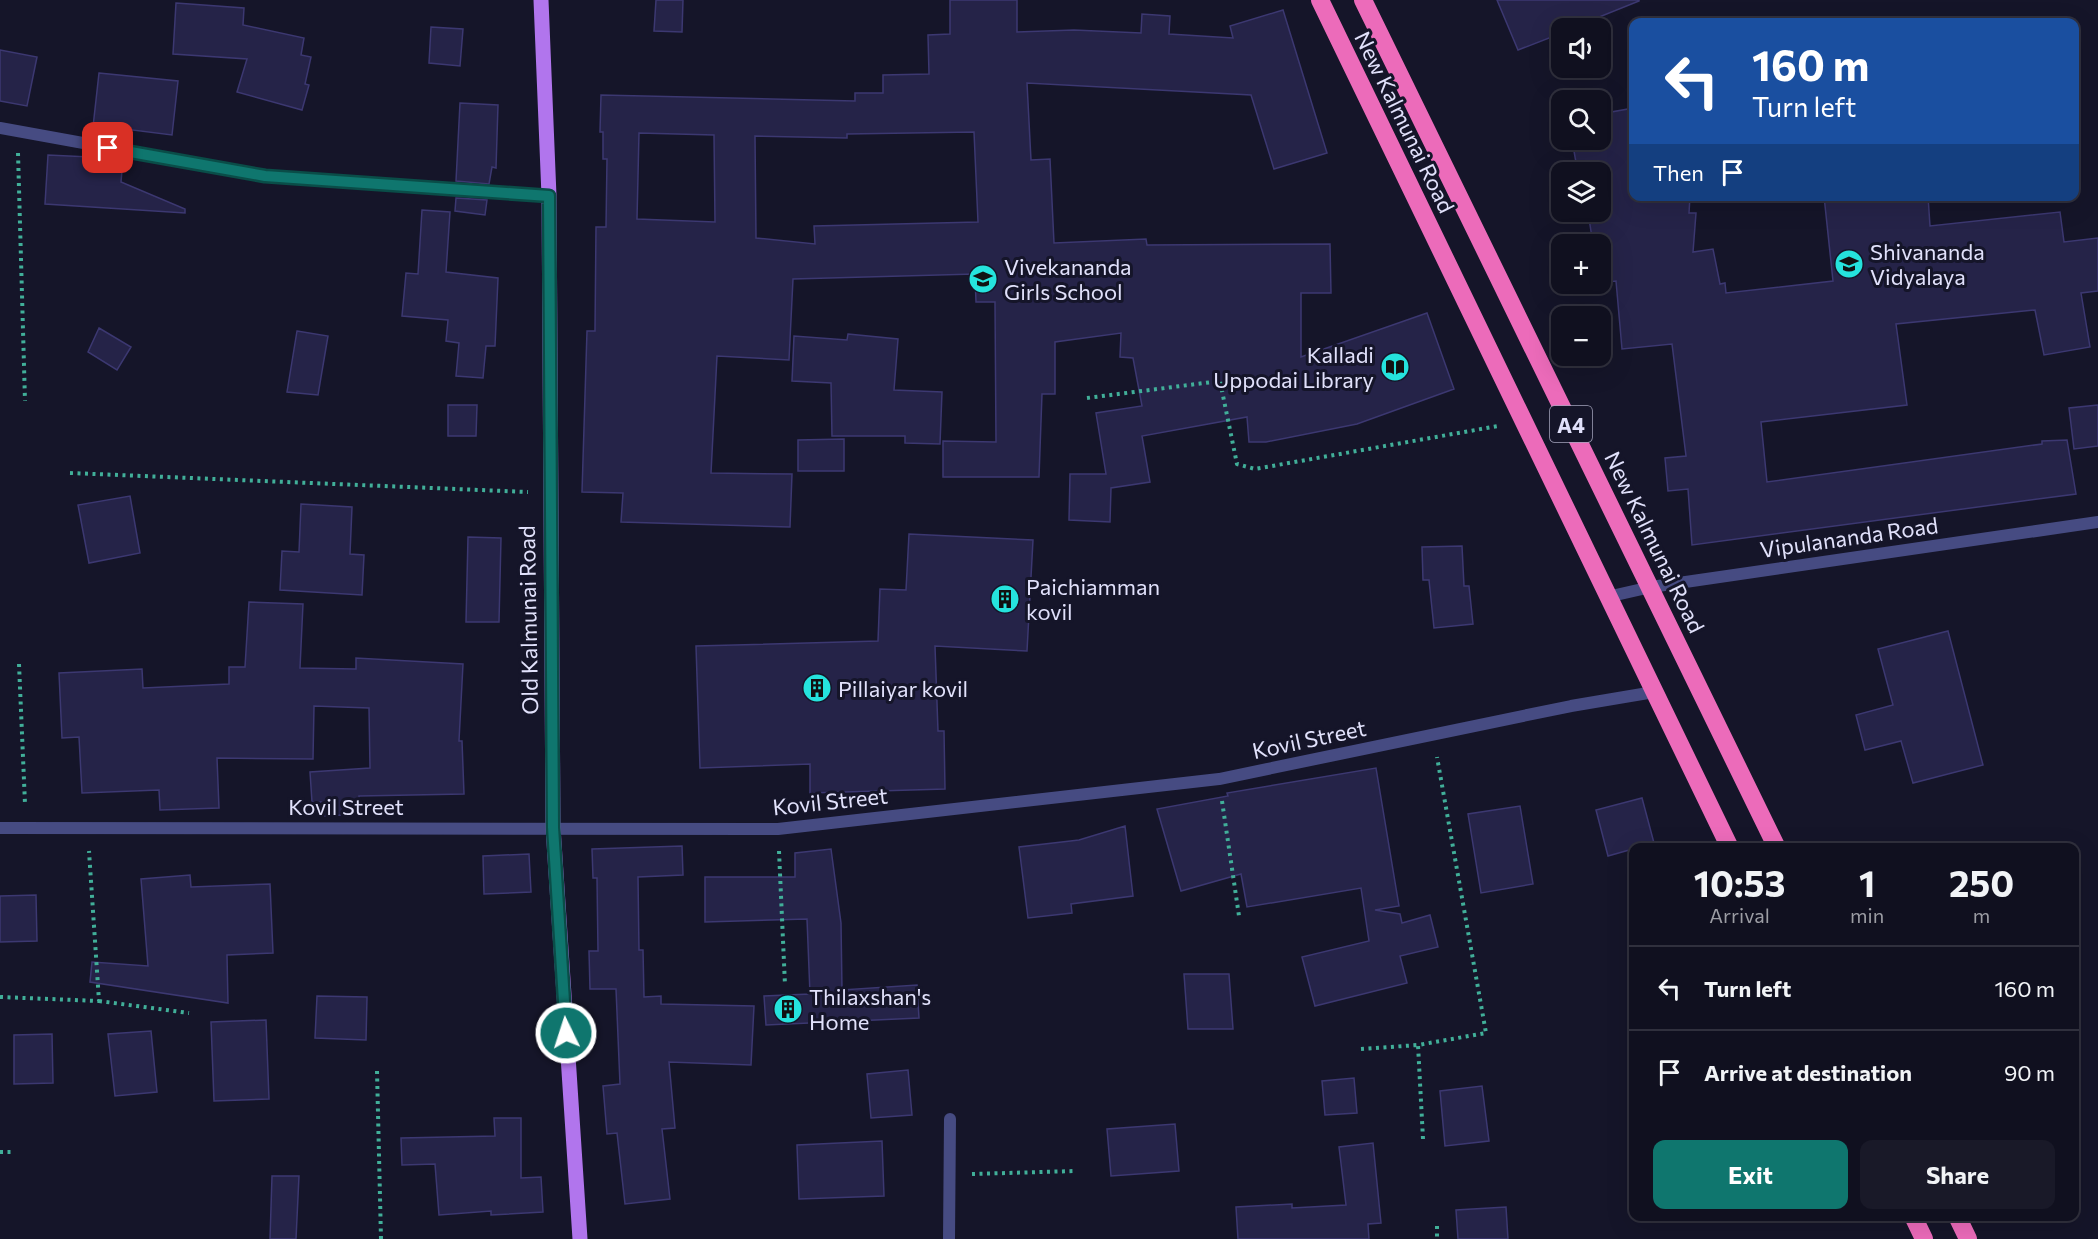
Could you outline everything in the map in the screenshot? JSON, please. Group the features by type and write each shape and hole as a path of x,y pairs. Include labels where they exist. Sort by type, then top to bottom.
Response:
{"highway":[{"name":"New Kalmunai Road","path":"1320,0 1728,843"},
{"name":"New Kalmunai Road","path":"1363,0 1775,843"},
{"path":"1915,1221 1924,1239"},
{"path":"1959,1221 1968,1239"}],"main road":[{"name":"Old Kalmunai Road","path":"541,0 549,196 549,493 553,827 580,1239"}],"street":[{"path":"0,128 265,176 549,196"},
{"name":"Vipulananda Road","path":"1607,597 1651,587 2098,522"},
{"name":"Kovil Street","path":"0,828 87,826 778,829 1219,779 1654,692"},
{"path":"949,1239 950,1119"}],"path":[{"path":"18,131 25,401"},
{"path":"1087,398 1220,381 1237,464 1255,469 1523,421"},
{"path":"70,473 549,493"},
{"path":"19,664 27,826"},
{"path":"1361,1049 1418,1045 1486,1033 1433,735"},
{"path":"1219,779 1239,916"},
{"path":"87,826 99,1001"},
{"path":"778,829 785,985"},
{"path":"0,997 99,1001 189,1013"},
{"path":"1418,1045 1423,1139"},
{"path":"377,1071 381,1239"},
{"path":"0,1152 15,1152"},
{"path":"950,1174 1076,1172"},
{"path":"1437,1226 1437,1239"}],"building":[{"path":"656,0 683,0 682,32 654,31"},
{"path":"950,0 1017,0 1017,32 1074,30 1141,33 1142,14 1170,16 1169,34 1233,38 1230,26 1283,10 1327,153 1274,169 1251,95 1027,83 1031,160 1050,159 1054,243 1146,239 1147,245 1330,244 1331,293 1301,293 1301,357 1427,313 1454,389 1357,424 1266,442 1249,442 1247,417 1142,436 1150,482 1111,488 1110,522 1069,520 1070,474 1106,474 1096,413 1142,406 1133,358 1120,357 1121,333 1055,342 1055,394 1042,394 1039,477 943,477 943,441 996,442 995,302 976,302 975,274 793,279 789,360 717,356 711,473 792,474 790,527 621,522 623,493 582,492 587,331 595,331 596,227 606,227 607,159 603,159 603,132 600,132 601,95 855,101 855,93 883,93 883,75 929,74 928,35 950,34","holes":["974,132 978,222 814,226 815,244 756,238 755,136 847,138 847,134","639,133 714,135 715,222 637,219"]},
{"path":"1497,0 1639,0 1597,18 1551,18 1551,37 1518,50"},
{"path":"176,3 244,8 243,25 304,38 301,55 311,57 305,84 309,85 302,110 237,92 247,59 173,54"},
{"path":"431,27 463,29 460,66 429,63"},
{"path":"0,50 37,57 27,106 0,101"},
{"path":"99,73 178,81 172,135 125,129 124,142 92,136"},
{"path":"460,103 498,105 496,168 492,167 489,184 456,181"},
{"path":"1629,109 1629,201 1690,201 1689,213 1696,213 1693,252 1713,249 1720,284 1725,283 1726,293 1833,281 1825,201 1928,201 1930,226 2060,212 2064,242 2098,238 2098,291 2081,293 2090,347 2044,355 2035,310 1896,324 1907,405 1761,422 1767,482 2042,444 2042,441 2067,440 2076,494 1692,545 1688,489 1668,491 1665,458 1686,456 1672,344 1622,349 1616,281 1611,282 1611,234 1591,234 1590,222 1611,222 1611,162 1576,162 1574,150 1611,150 1611,112"},
{"path":"90,153 123,159 121,182 185,209 185,213 45,204 48,155 90,157"},
{"path":"456,198 487,200 485,215 455,211"},
{"path":"422,210 450,212 446,272 498,278 495,346 486,346 483,378 456,376 459,343 446,341 448,320 402,316 406,273 418,274"},
{"path":"99,328 131,347 117,370 88,352"},
{"path":"297,331 328,336 318,395 287,392"},
{"path":"848,334 898,339 894,390 942,392 940,444 905,443 905,436 832,436 831,383 792,381 794,336 847,340"},
{"path":"448,405 477,405 476,436 448,436"},
{"path":"2098,405 2098,446 2074,449 2069,408"},
{"path":"844,439 844,471 798,471 798,440"},
{"path":"130,496 140,553 89,563 78,505"},
{"path":"301,504 352,507 350,554 364,555 362,595 280,590 282,551 299,552"},
{"name":"Pillaiyar kovil","path":"909,534 1033,540 1027,651 935,646 938,731 944,731 945,789 810,793 810,764 700,768 696,646 878,641 880,589 906,590"},
{"path":"468,537 501,538 499,622 466,622"},
{"path":"1462,546 1464,586 1469,586 1473,624 1434,628 1429,580 1423,580 1422,547"},
{"path":"249,602 303,604 300,668 356,669 356,658 463,664 459,741 462,741 464,794 359,796 360,814 325,816 324,802 312,802 310,772 370,768 369,708 314,706 313,759 217,758 219,808 160,810 159,790 82,793 79,737 62,738 59,673 142,669 143,688 229,684 229,667 245,667"},
{"path":"1948,631 1983,765 1913,783 1901,741 1865,750 1856,715 1893,705 1878,649"},
{"path":"1376,768 1399,906 1375,910 1400,914 1402,923 1430,915 1438,947 1400,956 1407,983 1315,1006 1302,957 1369,941 1361,888 1247,907 1241,874 1181,891 1157,809 1228,796 1227,793"},
{"path":"1642,798 1654,843 1629,843 1629,850 1608,856 1596,810"},
{"path":"1520,806 1533,884 1481,893 1468,814"},
{"path":"1125,826 1133,896 1071,904 1072,913 1028,918 1019,847 1079,840"},
{"path":"682,846 683,875 638,877 639,950 643,950 644,997 661,996 661,1004 754,1006 751,1065 669,1062 675,1128 662,1129 670,1199 625,1204 617,1133 607,1134 603,1086 620,1084 616,989 590,989 589,951 598,951 597,878 593,878 592,849"},
{"path":"831,849 841,923 842,990 917,985 919,1018 766,1025 764,996 810,994 807,919 705,922 705,877 795,877 795,853"},
{"path":"529,854 531,892 484,894 483,856"},
{"path":"190,875 191,887 270,884 273,953 227,955 228,1003 90,982 92,962 148,966 141,879"},
{"path":"36,895 37,941 0,942 0,896"},
{"path":"1184,974 1229,974 1233,1029 1188,1029"},
{"path":"317,996 367,997 366,1040 315,1038"},
{"path":"266,1020 269,1099 214,1101 211,1022"},
{"path":"151,1031 157,1092 115,1096 108,1034"},
{"path":"52,1034 53,1083 14,1084 14,1035"},
{"path":"908,1070 912,1115 871,1118 867,1074"},
{"path":"1354,1078 1357,1113 1325,1115 1322,1081"},
{"path":"1482,1086 1489,1141 1445,1146 1440,1091"},
{"path":"494,1118 521,1118 521,1178 541,1177 543,1212 491,1215 491,1211 439,1215 435,1164 402,1165 401,1138 495,1136"},
{"path":"1175,1124 1179,1171 1111,1176 1107,1129"},
{"path":"882,1141 884,1196 799,1199 797,1145"},
{"path":"1373,1143 1381,1223 1368,1224 1369,1239 1238,1239 1236,1207 1292,1204 1292,1208 1346,1205 1339,1147"},
{"path":"272,1176 299,1176 296,1239 270,1239"},
{"path":"1506,1207 1508,1239 1458,1239 1456,1210"}],"place":[{"name":"Shivananda Vidyalaya","path":"1849,264"},
{"name":"Vivekananda Girls School","path":"983,279"},
{"name":"Kalladi Uppodai Library","path":"1395,367"},
{"name":"Paichiamman kovil","path":"1005,599"},
{"name":"Pillaiyar kovil","path":"817,688"},
{"name":"Thilaxshan's Home","path":"788,1009"}],"route":[{"path":"108,148 265,176 549,196 549,493 553,827 566,1033"}]}
